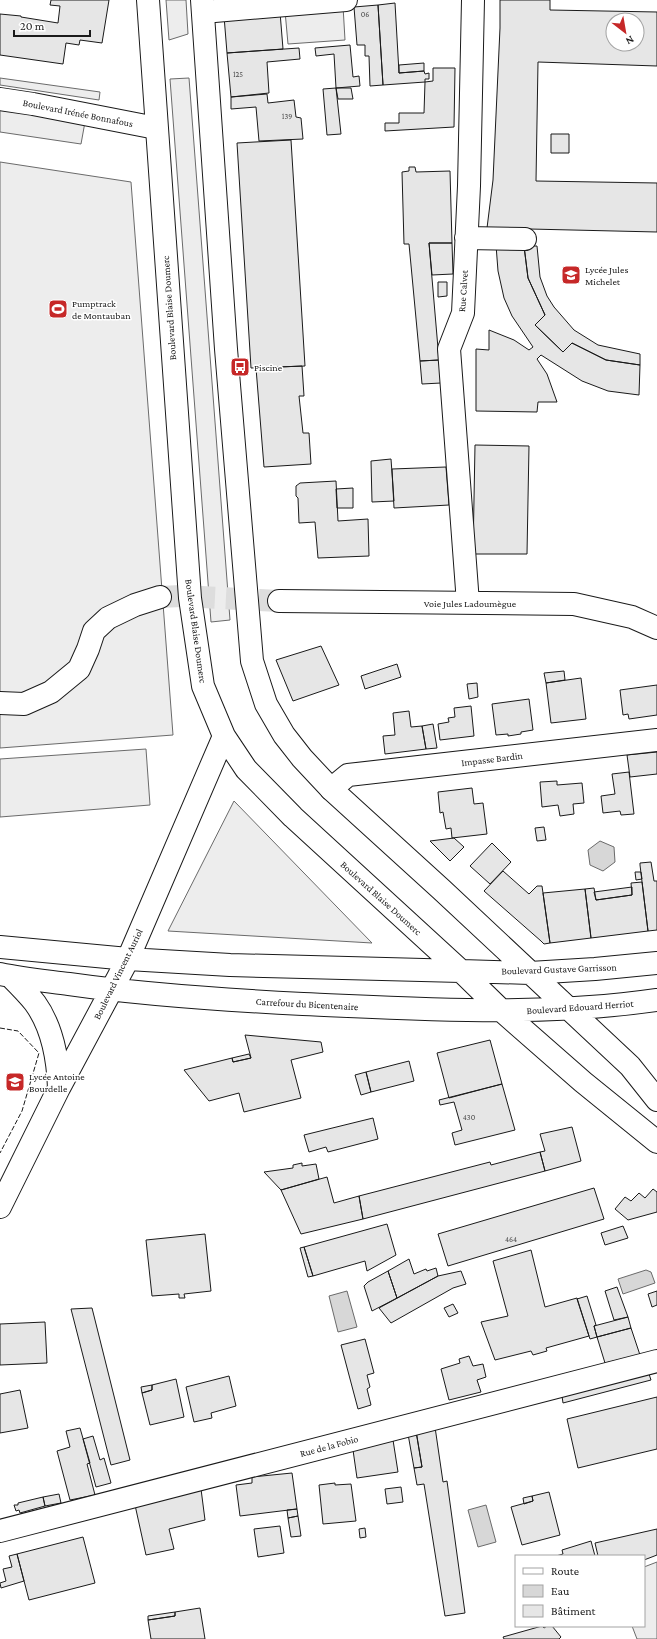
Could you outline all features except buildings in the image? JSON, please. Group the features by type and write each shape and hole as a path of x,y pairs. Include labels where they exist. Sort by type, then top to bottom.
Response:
{"main road":[{"name":"Boulevard Blaise Doumerc","path":"148,0 190,598 203,686 224,736 246,769 293,817 461,971 502,1011 583,1082 657,1142"},
{"path":"346,0 202,6 227,355 252,661 266,704 284,735 302,758 331,789 630,1066 657,1100"},
{"name":"Rue Calvet","path":"468,603 449,349 463,312 473,0"},
{"name":"Boulevard Irénée Bonnafous","path":"0,99 156,128"},
{"path":"466,238 525,239"},
{"path":"0,703 24,704 51,692 79,669 94,631 108,618 135,605 160,598"},
{"name":"Voie Jules Ladoumègue","path":"279,601 574,604 632,617 657,628"},
{"name":"Boulevard Vincent Auriol","path":"0,1206 6,1180 59,1088 128,958 224,736"},
{"name":"Impasse Bardin","path":"331,789 348,775 657,740"},
{"path":"0,947 230,965 461,971"},
{"name":"Boulevard Gustave Garrisson","path":"461,971 530,973 595,970 657,963"},
{"path":"5,975 112,990"},
{"path":"5,975 35,1004 51,1034 58,1064 59,1088"},
{"name":"Carrefour du Bicentenaire","path":"112,990 234,1000 450,1011 502,1011"},
{"name":"Boulevard Edouard Herriot","path":"502,1011 569,1010 657,1000"},
{"name":"Rue de la Fobio","path":"0,1531 657,1361"}],"shaded area":[{"path":"166,0 186,0 188,34 169,40"},
{"path":"343,6 345,40 288,44 285,11"},
{"path":"0,78 100,92 99,100 0,85"},
{"path":"189,78 230,620 211,622 170,79"},
{"path":"0,110 85,122 81,144 0,132"},
{"path":"0,162 131,182 173,735 0,748"},
{"path":"146,749 150,805 0,817 0,759"},
{"path":"234,801 372,943 168,931"},
{"path":"657,1562 657,1639 637,1639 632,1627 645,1627 645,1567"}],"water":[{"path":"600,841 614,847 615,862 603,871 590,865 588,850"},
{"path":"646,1270 651,1272 655,1283 623,1294 618,1279"},
{"path":"347,1291 357,1327 338,1332 329,1296"},
{"path":"486,1505 496,1542 478,1547 468,1510"}],"tunnel":[{"path":"160,597 181,596 279,601"}],"fence":[{"path":"0,1028 18,1031 39,1053 22,1111 0,1153"}],"place":[{"name":"Lycée Jules Michelet","path":"571,275"},
{"name":"Pumptrack de Montauban","path":"58,309"},
{"name":"Piscine","path":"240,367"},
{"name":"Lycée Antoine Bourdelle","path":"15,1082"}]}
